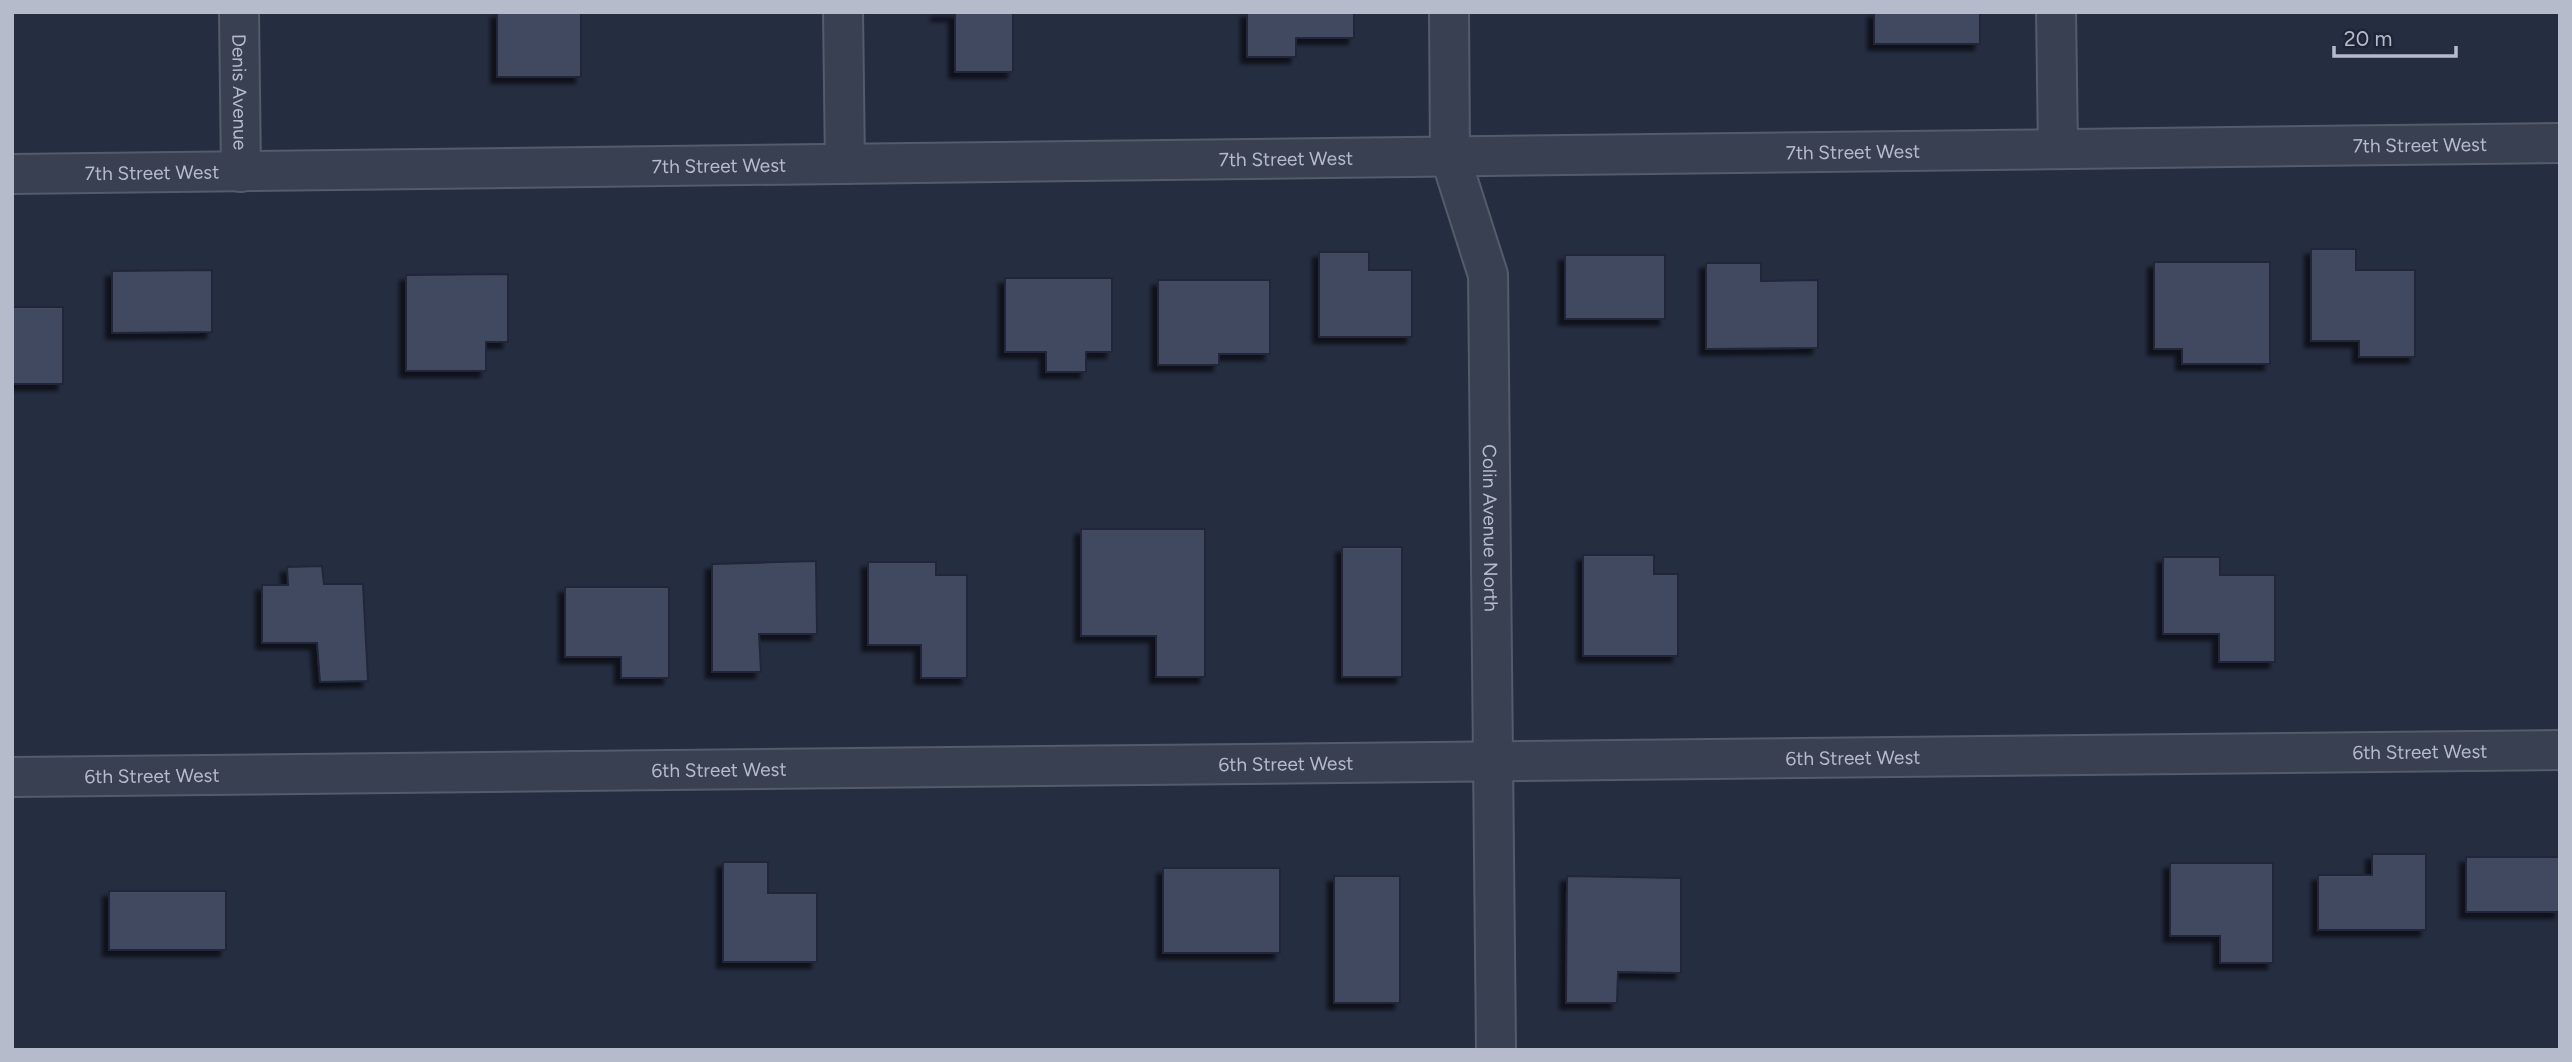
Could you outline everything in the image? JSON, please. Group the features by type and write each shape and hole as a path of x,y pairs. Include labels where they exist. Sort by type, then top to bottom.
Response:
{"street":[{"name":"Denis Avenue","path":"239,12 241,172"},
{"path":"843,12 845,164"},
{"name":"Colin Avenue North","path":"1449,12 1450,156 1488,275 1496,1050"},
{"path":"2056,12 2058,148"},
{"name":"7th Street West","path":"12,174 2560,143"},
{"name":"6th Street West","path":"12,776 2560,750"}],"building":[{"path":"497,12 581,12 581,77 497,77"},
{"path":"937,12 1013,12 1013,72 955,72 955,15 937,15"},
{"path":"1247,12 1354,12 1354,38 1296,38 1296,57 1247,57"},
{"path":"1874,12 1980,12 1980,44 1874,44"},
{"path":"2311,249 2356,249 2356,270 2415,270 2415,357 2359,357 2359,341 2311,341"},
{"path":"1319,252 1369,252 1369,270 1412,270 1412,337 1319,337"},
{"path":"1565,255 1665,255 1665,319 1565,319"},
{"path":"2154,262 2270,262 2270,364 2182,364 2182,349 2154,349"},
{"path":"1706,263 1761,263 1761,281 1818,280 1818,348 1706,349"},
{"path":"12,267 13,307 63,307 63,384 12,384"},
{"path":"212,270 212,332 112,333 112,271"},
{"path":"508,274 508,342 486,342 486,371 406,371 406,275"},
{"path":"1005,278 1112,278 1112,352 1086,352 1086,372 1046,372 1046,352 1005,352"},
{"path":"1158,280 1270,280 1270,354 1219,354 1219,365 1158,365"},
{"path":"1081,529 1205,529 1205,677 1156,677 1156,636 1081,636"},
{"path":"1342,547 1402,547 1402,677 1342,677"},
{"path":"1583,555 1654,555 1654,574 1678,574 1678,656 1583,656"},
{"path":"2163,557 2220,557 2220,575 2275,575 2275,662 2219,662 2219,634 2163,634"},
{"path":"816,561 817,634 759,634 761,672 712,672 712,564"},
{"path":"868,562 936,562 936,575 967,575 967,678 921,678 921,645 868,645"},
{"path":"322,566 324,584 363,584 368,681 320,682 317,643 262,643 262,585 288,585 287,567"},
{"path":"565,587 669,587 669,678 621,678 621,657 565,657"},
{"path":"2372,854 2426,854 2426,930 2318,930 2318,875 2372,875"},
{"path":"2466,857 2560,857 2560,912 2466,912"},
{"path":"723,862 768,862 768,893 817,893 817,962 723,962"},
{"path":"2170,863 2273,863 2273,963 2220,963 2220,936 2170,936"},
{"path":"1163,868 1280,868 1280,953 1163,953"},
{"path":"1334,876 1400,876 1400,1003 1334,1003"},
{"path":"1567,876 1681,878 1681,973 1618,972 1617,1003 1566,1003"},
{"path":"109,891 226,891 226,950 109,950"}]}
